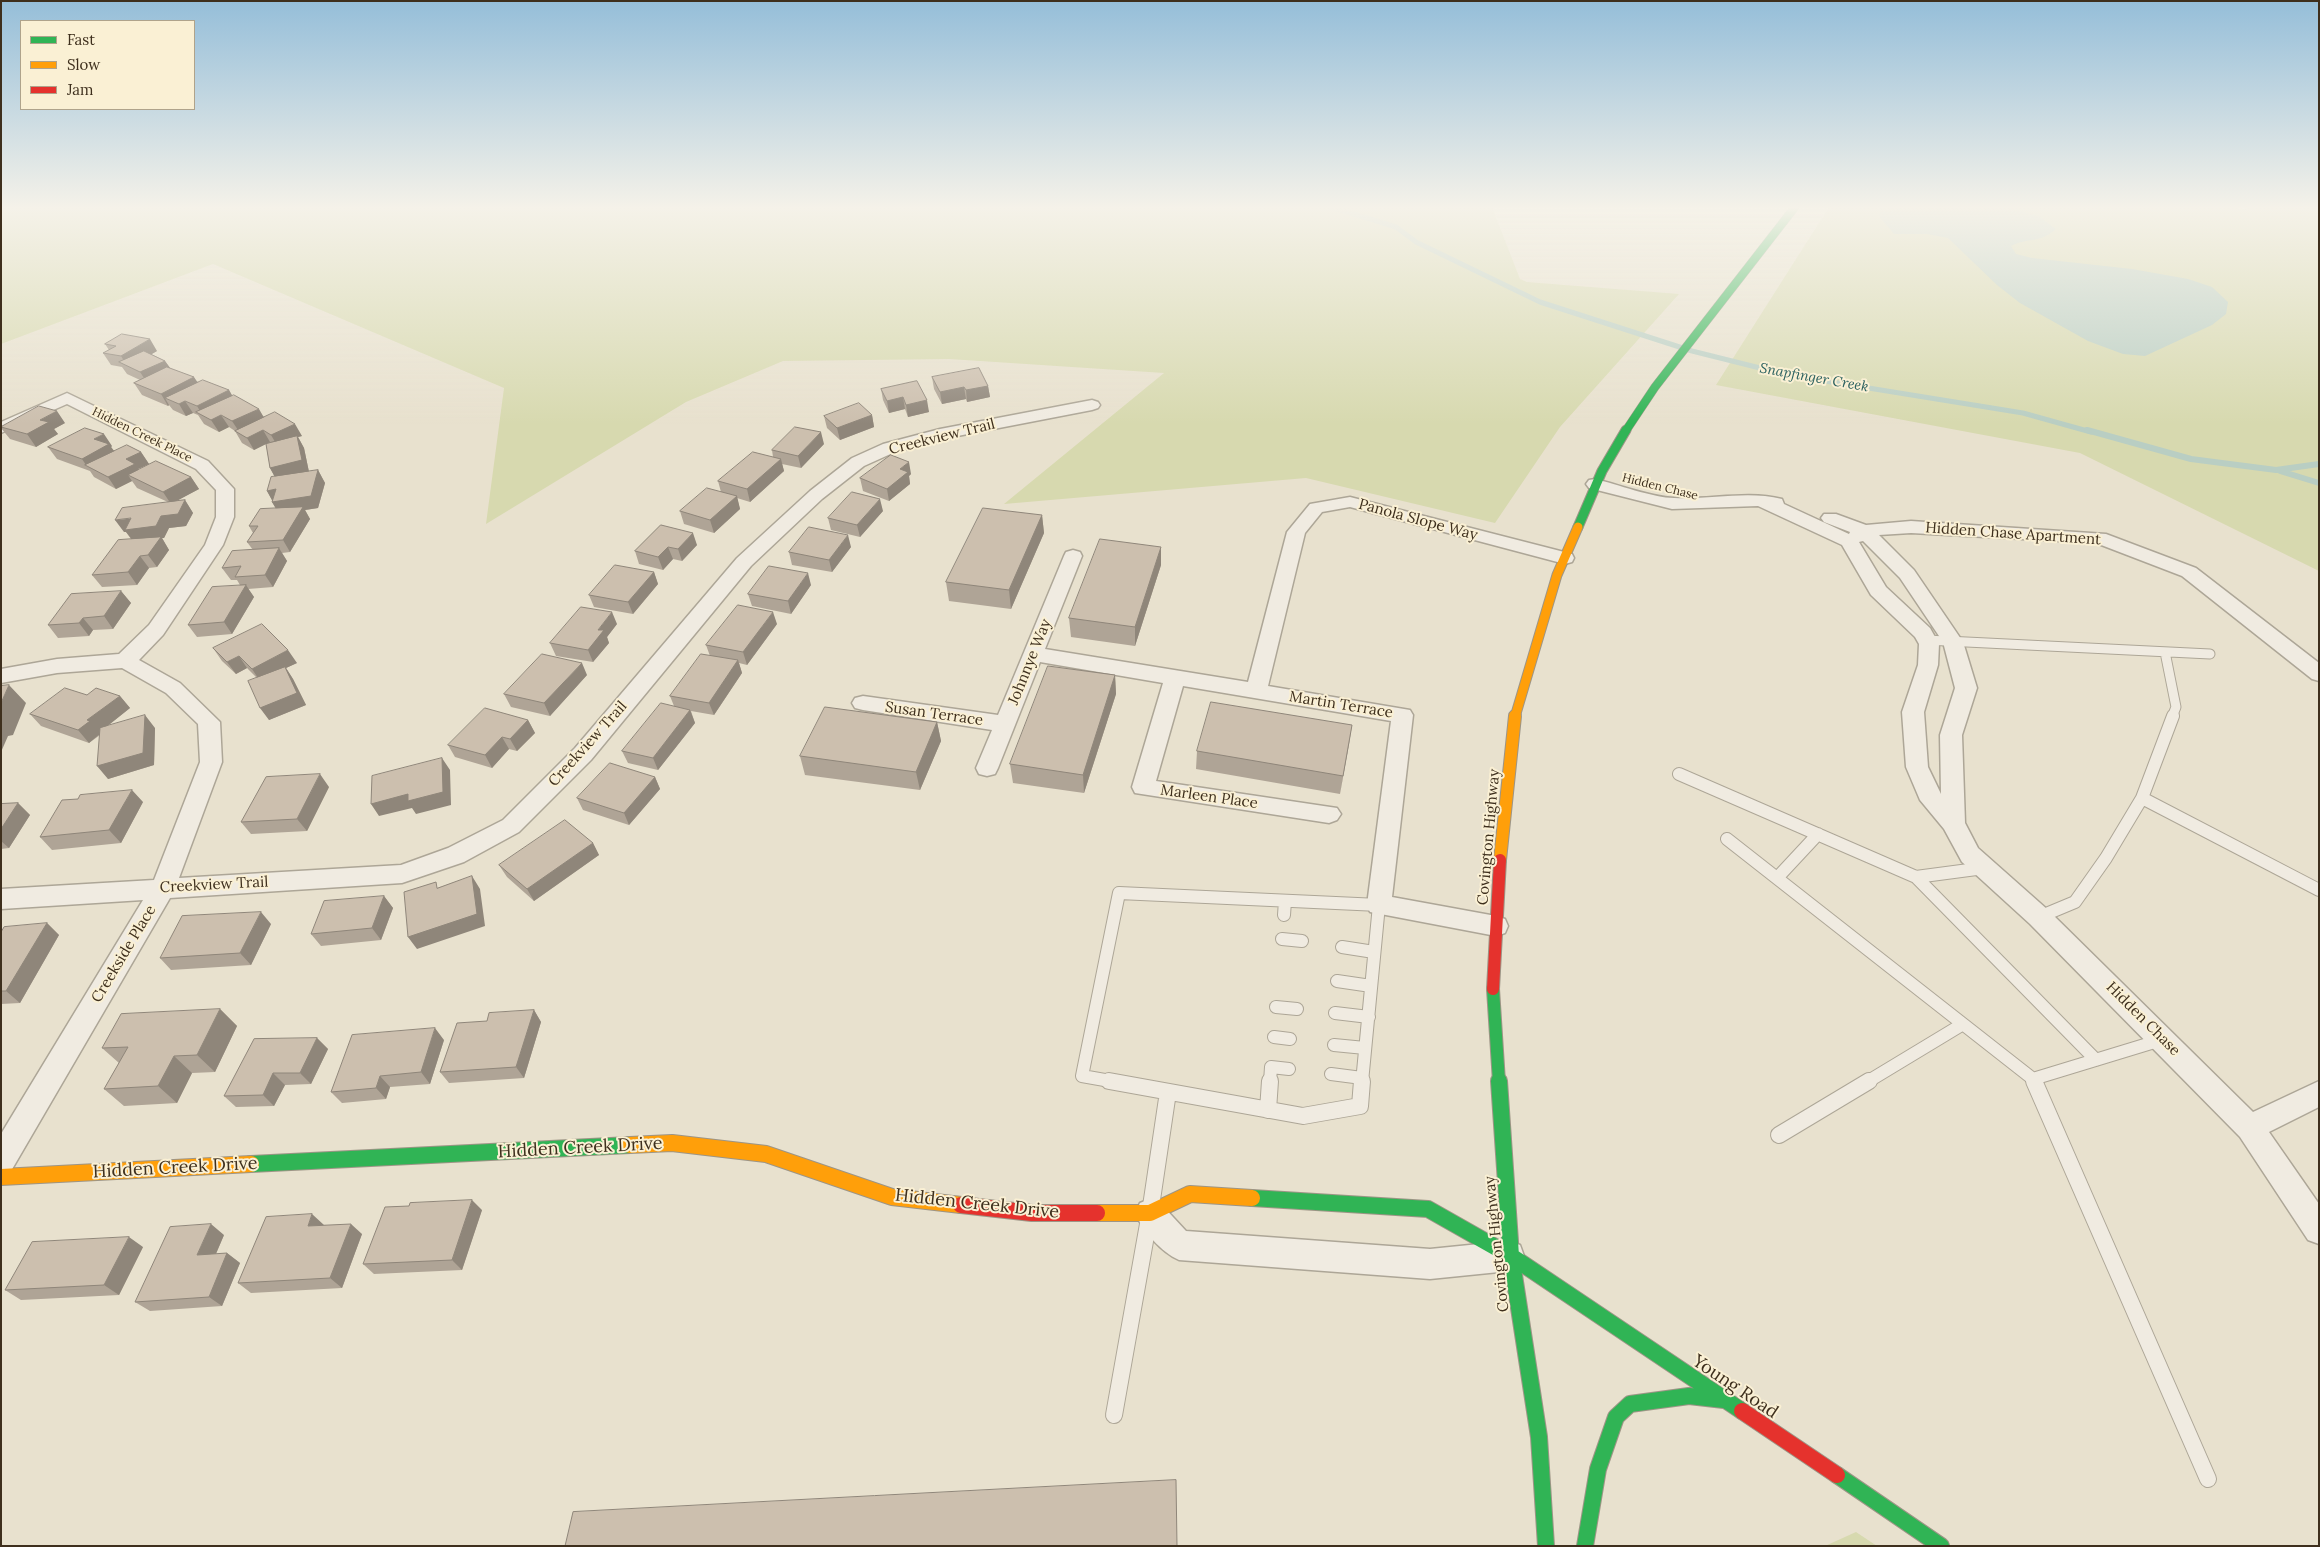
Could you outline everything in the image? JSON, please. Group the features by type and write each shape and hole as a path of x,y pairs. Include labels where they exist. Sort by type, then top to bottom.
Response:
{"main road":[{"name":"Covington Highway","path":"1546,1546 1539,1437 1511,1256 1493,990 1501,842 1516,711 1557,575 1598,478 1632,420 1655,387 1714,309 1740,279"},
{"name":"Hidden Creek Drive","path":"1,1177 672,1143 766,1154 892,1196 1032,1213 1150,1213 1190,1194 1428,1208 1511,1256"},
{"name":"Young Road","path":"1511,1256 1941,1546"},
{"path":"1585,1546 1598,1470 1616,1417 1630,1404 1690,1396 1724,1400"}],"street":[{"name":"Hidden Creek Place","path":"1,428 67,398 202,465 225,489 225,517 214,545 156,630 125,661"},
{"name":"Creekview Trail","path":"1,899 402,874 456,855 511,826 583,754 744,562 816,495 858,462 889,448 940,434 1092,404"},
{"name":"Hidden Chase","path":"1598,478 1672,504 1761,500 1857,536 1907,574 1954,642 1966,688 1951,735 1953,823"},
{"name":"Panola Slope Way","path":"1256,692 1296,532 1316,508 1350,502 1565,558"},
{"name":"Hidden Chase Apartment","path":"1857,536 1911,526 2099,538 2189,572 2319,674"},
{"path":"1857,536 1878,590 1923,633 1926,640"},
{"name":"Johnnye Way","path":"987,768 1073,556"},
{"name":"Hidden Chase","path":"1926,640 1929,644 1928,665 1913,712 1917,767 1928,794 1953,823 1970,855 2039,917 2250,1128 2319,1230"},
{"name":"Martin Terrace","path":"1033,654 1402,715 1379,905"},
{"name":"Creekside Place","path":"1,1161 164,888 211,762 209,722 173,688 125,661"},
{"path":"1,676 57,666 125,661"},
{"name":"Marleen Place","path":"1175,678 1143,787 1329,814"},
{"name":"Susan Terrace","path":"863,703 1004,724"},
{"path":"1379,905 1496,926"},
{"path":"2250,1128 2319,1093"},
{"path":"1150,1213 1179,1245 1430,1264 1511,1256"}],"lane":[{"path":"1926,640 2210,654"},
{"path":"2039,917 2075,902 2106,858 2142,798 2176,707 2165,652"},
{"path":"1679,774 1916,877 2096,1060"},
{"path":"2142,798 2319,890"},
{"path":"1777,878 1818,834"},
{"path":"1727,838 2033,1079 2208,1479"},
{"path":"1916,877 1984,868"},
{"path":"1120,893 1285,908 1379,905 1360,1106 1303,1116 1082,1076 1120,893"},
{"path":"1282,939 1302,942"},
{"path":"1342,947 1374,952"},
{"path":"1337,981 1371,986"},
{"path":"1276,1007 1297,1009"},
{"path":"1335,1013 1368,1017"},
{"path":"1780,1135 1963,1024"},
{"path":"1274,1037 1290,1039"},
{"path":"2033,1079 2163,1039"},
{"path":"1334,1045 1365,1048"},
{"path":"1268,1110 1271,1067 1289,1069"},
{"path":"1331,1074 1362,1078"},
{"path":"1114,1415 1150,1213 1168,1092"}],"green space":[{"path":"1,279 173,279 1,344"},
{"path":"249,279 1520,279 1527,282 1679,294 1560,427 1495,523 1306,478 1004,504 1164,373 949,359 783,361 686,402 486,524 504,388"},
{"path":"1783,279 2319,279 2319,571 2080,453 1716,385"},
{"path":"1856,1532 1877,1546 1825,1546"}],"shaded area":[{"path":"1991,279 2189,279 2212,287 2228,302 2226,314 2212,325 2145,356 2123,354 2088,341 2020,303"}],"building":[{"path":"122,334 150,339 121,356 103,353 116,346 105,344"},
{"path":"144,351 165,361 140,372 119,362"},
{"path":"167,367 194,377 161,394 134,383"},
{"path":"979,368 988,386 966,390 964,387 940,392 932,377"},
{"path":"203,380 229,390 197,406 185,401 179,404 165,398"},
{"path":"917,381 927,400 906,405 903,397 887,401 881,389"},
{"path":"234,395 259,409 232,421 221,415 211,420 196,412"},
{"path":"859,403 872,415 837,428 824,416"},
{"path":"39,406 57,411 40,420 49,422 27,434 1,427"},
{"path":"275,412 295,424 271,435 263,430 247,438 235,431"},
{"path":"795,427 821,432 798,456 772,450"},
{"path":"85,428 104,434 94,439 109,444 82,459 48,447"},
{"path":"297,436 302,460 270,468 266,444"},
{"path":"127,445 141,452 126,459 135,464 108,477 85,465"},
{"path":"753,452 781,459 747,489 718,481"},
{"path":"891,455 909,462 900,469 908,472 887,489 860,478"},
{"path":"156,461 191,477 163,492 128,475"},
{"path":"318,470 311,496 272,502 276,489 267,491 271,477"},
{"path":"707,488 737,496 710,520 680,511"},
{"path":"852,492 880,499 857,525 828,518"},
{"path":"185,500 178,514 161,516 156,526 125,530 131,518 115,520 122,508"},
{"path":"303,507 283,540 247,542 258,526 249,526 260,509"},
{"path":"983,508 1042,515 1009,590 946,582"},
{"path":"661,525 693,533 678,549 668,547 658,557 635,551"},
{"path":"809,527 848,535 829,560 789,552"},
{"path":"161,537 148,555 140,556 128,572 92,575 118,540"},
{"path":"1100,539 1161,547 1135,627 1069,618"},
{"path":"279,548 265,575 235,577 241,566 222,568 232,551"},
{"path":"615,565 654,572 628,602 589,595"},
{"path":"769,566 808,573 788,601 748,594"},
{"path":"246,585 224,622 188,625 212,587"},
{"path":"121,591 104,616 83,618 79,623 48,625 71,594"},
{"path":"738,605 773,612 743,652 706,645"},
{"path":"581,607 612,612 598,630 604,630 588,650 550,643"},
{"path":"262,624 288,650 252,669 239,656 227,662 213,648"},
{"path":"542,654 582,663 544,703 504,694"},
{"path":"701,654 738,660 709,703 670,696"},
{"path":"1048,666 1115,675 1083,775 1010,764"},
{"path":"285,667 297,693 260,708 248,681"},
{"path":"9,685 1,703 1,686"},
{"path":"65,688 87,695 96,688 120,696 87,720 90,721 78,730 30,714"},
{"path":"1211,702 1352,725 1343,776 1197,751"},
{"path":"661,703 690,710 653,758 622,751"},
{"path":"825,707 937,722 916,772 800,756"},
{"path":"485,708 528,720 510,739 502,737 485,755 448,745"},
{"path":"145,715 143,753 97,766 100,728"},
{"path":"442,758 443,792 408,801 408,794 371,804 372,776"},
{"path":"610,763 655,777 624,813 577,798"},
{"path":"320,774 297,819 241,822 266,777"},
{"path":"132,790 109,830 40,837 62,800 78,799 80,795"},
{"path":"18,803 1,829 1,804"},
{"path":"565,820 593,843 527,889 499,865"},
{"path":"472,876 477,914 408,937 404,892 436,882 437,888"},
{"path":"384,896 372,928 311,934 324,901"},
{"path":"261,912 240,953 160,958 182,916"},
{"path":"47,923 6,991 1,991 1,932 4,927"},
{"path":"220,1009 197,1055 174,1056 158,1086 104,1089 128,1047 102,1048 121,1014"},
{"path":"534,1010 516,1067 440,1072 457,1023 487,1021 489,1013"},
{"path":"435,1028 421,1072 380,1076 376,1088 331,1092 352,1035"},
{"path":"317,1038 300,1073 273,1073 263,1095 224,1096 254,1039"},
{"path":"472,1200 452,1260 363,1264 385,1207 409,1206 410,1203"},
{"path":"312,1214 308,1226 351,1224 330,1278 238,1283 266,1217"},
{"path":"211,1224 197,1255 227,1253 209,1297 135,1302 170,1227"},
{"path":"129,1237 104,1285 5,1290 32,1242"},
{"path":"1176,1480 1177,1546 565,1546 573,1512"}],"waterway":[{"name":"Snapfinger Creek","path":"1493,279 1540,302 1692,351 1788,375 2023,413 2091,432"},
{"name":"Snapfinger Creek","path":"2087,430 2191,459 2276,470 2319,464"},
{"path":"2280,471 2319,483"}],"traffic: fast":[{"path":"1578,527 1602,471 1632,420 1655,387 1739,279"},
{"path":"1493,989 1511,1256 1539,1437 1546,1546"},
{"path":"251,1164 630,1145"},
{"path":"1252,1198 1428,1209 1511,1256 1742,1411"},
{"path":"1585,1546 1598,1469 1616,1417 1630,1404 1689,1396 1724,1400"},
{"path":"1837,1475 1941,1546"}],"traffic: slow":[{"path":"1500,860 1516,711 1557,575 1578,527"},
{"path":"630,1145 672,1143 766,1154 892,1197 961,1205"},
{"path":"1,1177 251,1164"},
{"path":"1097,1213 1150,1213 1190,1194 1252,1198"}],"traffic: jam":[{"path":"1493,989 1500,860"},
{"path":"961,1205 1032,1213 1097,1213"},
{"path":"1742,1411 1837,1475"}]}
